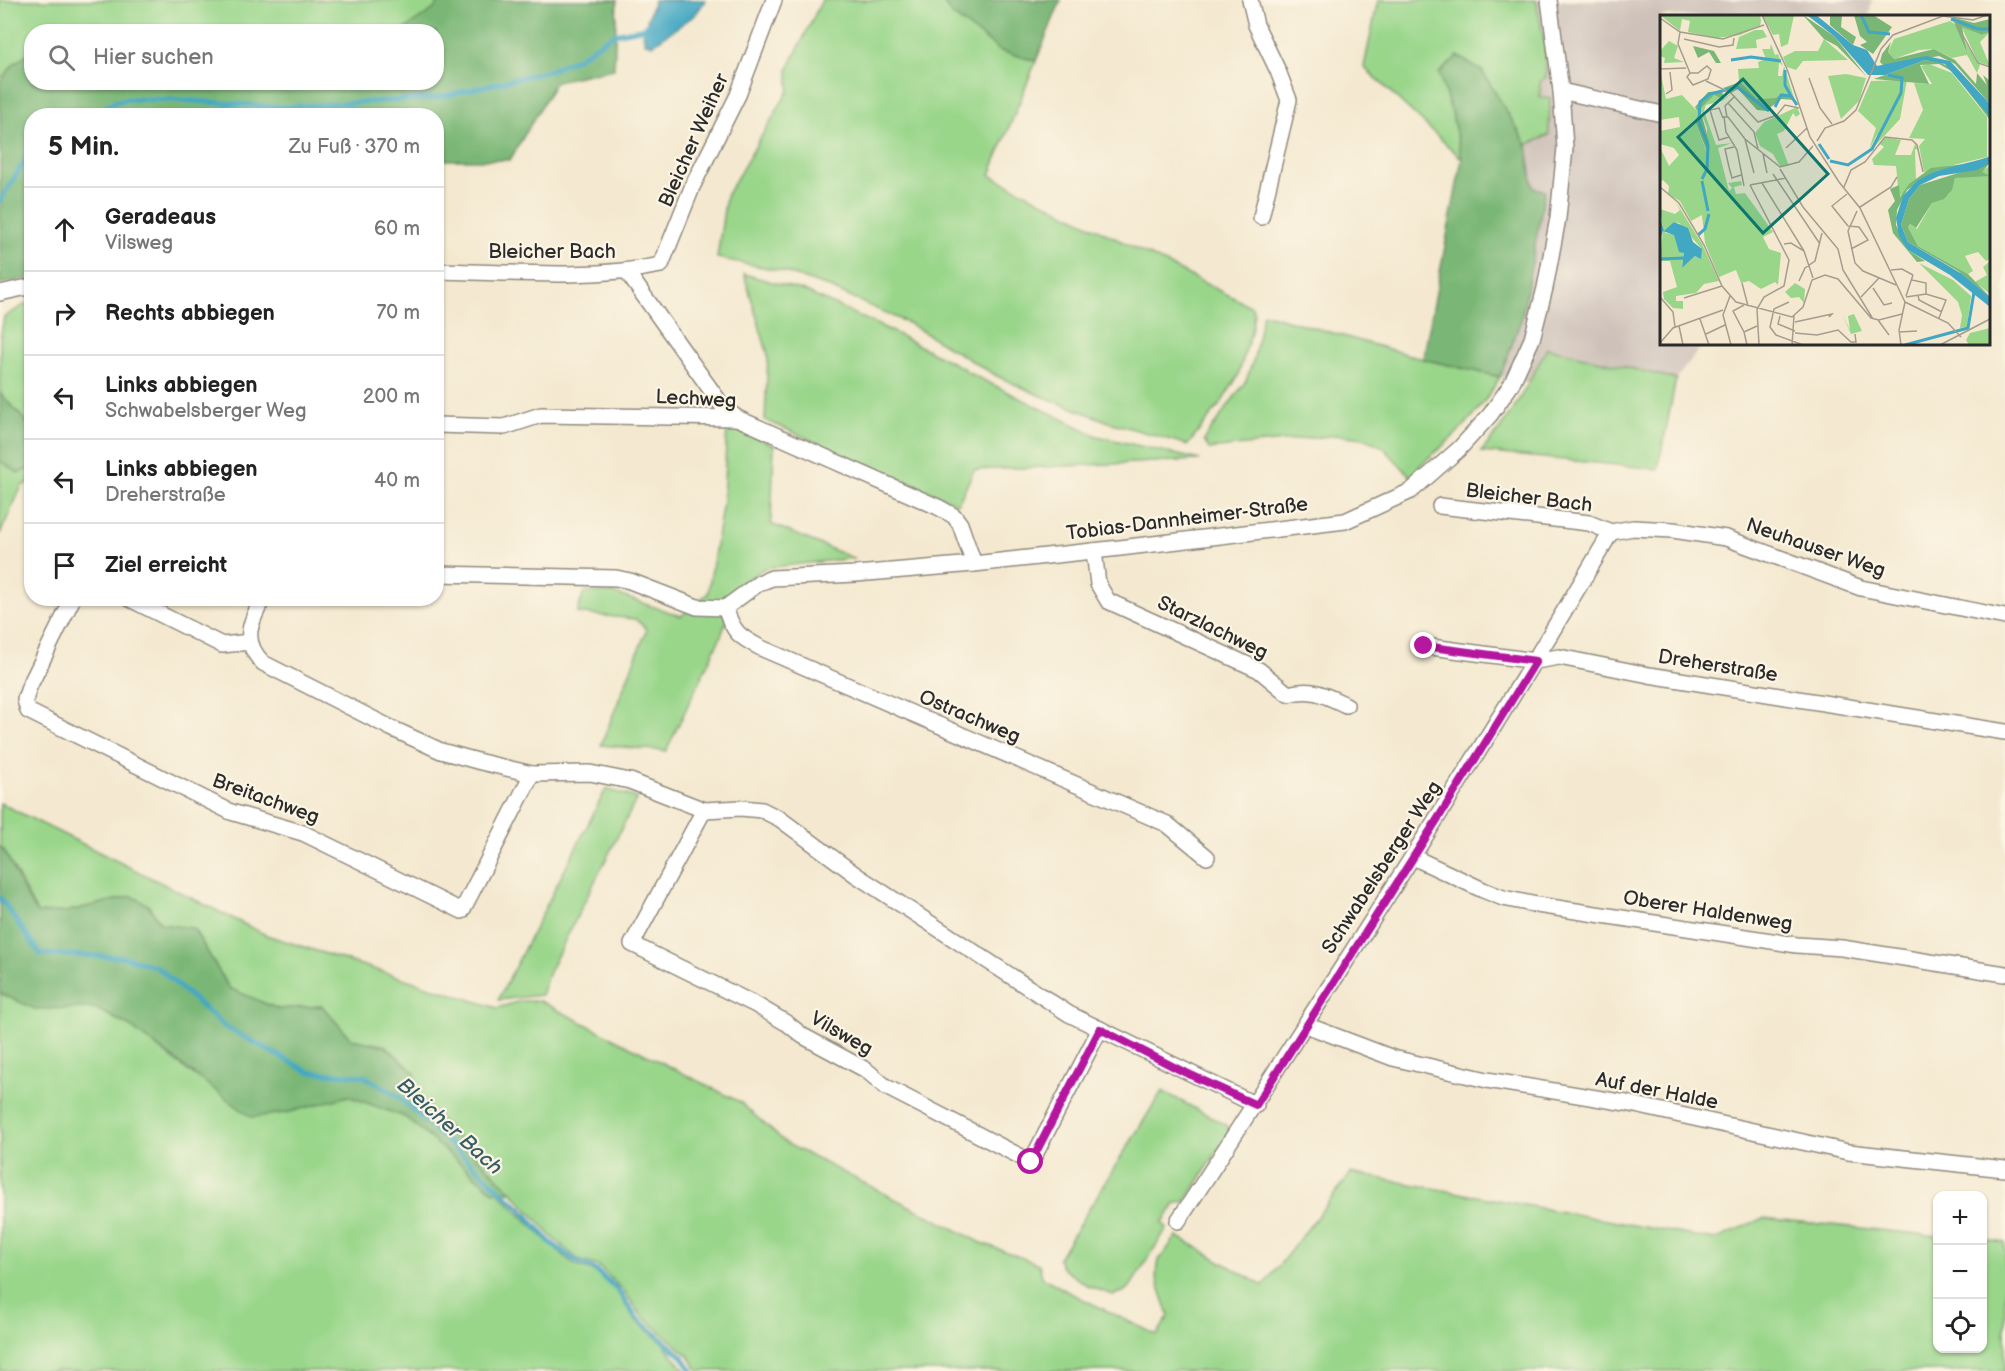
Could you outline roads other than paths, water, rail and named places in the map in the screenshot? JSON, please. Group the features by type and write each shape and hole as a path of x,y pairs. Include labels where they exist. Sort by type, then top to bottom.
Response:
{"street":[{"name":"Bleicher Weiher","path":"627,272 661,265 693,185 738,95 774,0"},
{"path":"1250,0 1256,25 1289,100 1261,217"},
{"name":"Tobias-Dannheimer-Straße","path":"725,608 759,583 772,578 856,574 974,564 1345,521 1411,491 1459,449 1490,415 1511,385 1532,339 1545,288 1558,218 1565,148 1561,91 1549,0"},
{"path":"1561,91 1660,114"},
{"name":"Bleicher Bach","path":"444,272 584,274 627,272 724,408 737,418"},
{"path":"0,293 24,288"},
{"name":"Lechweg","path":"444,425 504,427 541,415 737,418 954,516 960,524 974,564"},
{"name":"Bleicher Bach","path":"1440,506 1589,523 1611,532"},
{"name":"Neuhauser Weg","path":"1611,532 1633,528 1673,530 1726,538 1861,588 2005,616"},
{"name":"Schwabelsberger Weg","path":"1178,1221 1256,1105 1413,857 1536,661 1611,532"},
{"name":"Starzlachweg","path":"1094,551 1098,584 1108,601 1259,670 1288,694 1301,690 1317,692 1346,705"},
{"path":"444,574 616,578 630,581 697,607 725,608"},
{"name":"Breitachweg","path":"69,606 29,687 25,700 28,711 231,812 303,832 462,910 532,774"},
{"path":"144,606 222,645 250,642"},
{"path":"258,606 250,624 250,642 254,653 263,663 391,728 441,751 532,774 590,773 630,781 704,810 741,808 762,810 780,819 856,875 1069,1014 1182,1071 1256,1105"},
{"name":"Ostrachweg","path":"725,608 733,628 743,638 761,648 1167,824 1207,857"},
{"name":"Dreherstraße","path":"1424,646 1536,661 1559,657 1649,675 2005,732"},
{"name":"Vilsweg","path":"704,810 632,944 756,1005 788,1024 802,1036 866,1070 886,1087 1031,1162 1100,1029"},
{"name":"Oberer Haldenweg","path":"1413,857 1483,890 1527,903 1797,945 1842,948 2005,974"},
{"name":"Auf der Halde","path":"1306,1025 1392,1058 1487,1080 1626,1103 1848,1152 2005,1170"}],"water":[{"path":"654,0 706,0 695,15 652,45 645,42 643,33"}],"waterway":[{"name":"Bleicher Bach","path":"104,108 114,102 127,99 282,107 435,98 548,71 578,58 614,34 645,28 648,23"},
{"name":"Bleicher Bach","path":"0,201 24,162"},
{"name":"Bleicher Bach","path":"0,898 40,954 124,957 157,967 224,1026 309,1072 364,1076 399,1097 521,1209 550,1242 577,1262 594,1269 617,1289 636,1317 683,1357 692,1371"}]}
